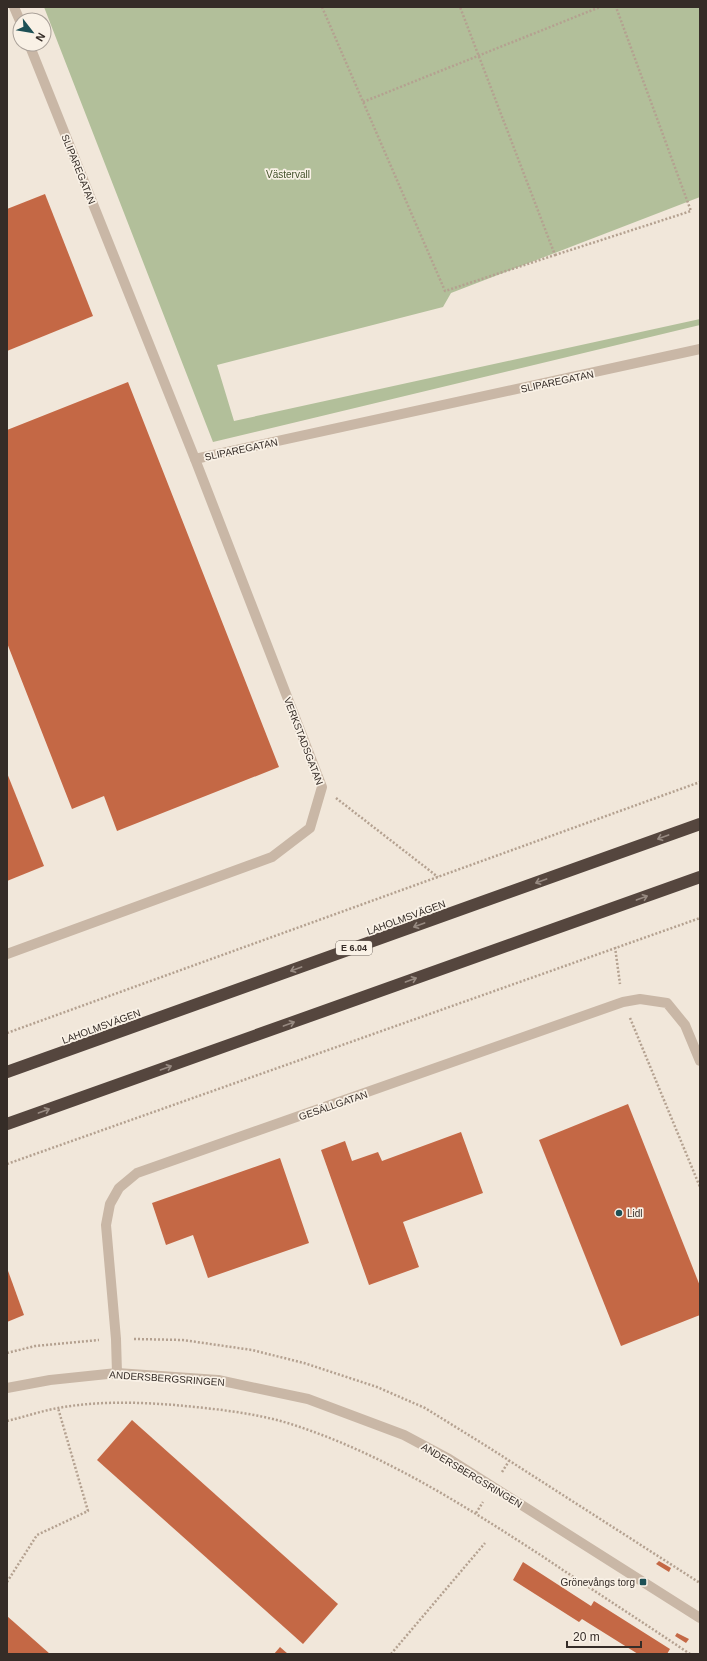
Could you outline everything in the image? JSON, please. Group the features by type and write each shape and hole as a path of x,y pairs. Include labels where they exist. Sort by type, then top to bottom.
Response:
{"highway":[{"name":"LAHOLMSVÄGEN","path":"7,1072 700,824"},
{"path":"7,1124 700,878"}],"street":[{"name":"SLIPAREGATAN","path":"32,52 195,459 700,348"},
{"name":"VERKSTADSGATAN","path":"7,954 272,856 310,828 322,787 195,459"},
{"name":"GESÄLLGATAN","path":"117,1373 116,1339 106,1225 110,1204 119,1188 137,1173 623,1002 640,999 667,1003 685,1025 700,1061"},
{"name":"ANDERSBERGSRINGEN","path":"7,1388 50,1380 117,1373 218,1380 308,1398 404,1435 449,1459 700,1618"}],"path":[{"path":"322,7 445,292 691,211 616,7"},
{"path":"460,7 555,255"},
{"path":"363,102 600,7"},
{"path":"7,1033 700,782"},
{"path":"322,787 438,878"},
{"path":"7,1164 700,918"},
{"path":"615,948 623,1002 700,1187"},
{"path":"7,1421 58,1408 104,1403 155,1404 200,1407 270,1419 307,1430 362,1452 414,1476 459,1502 690,1654"},
{"path":"7,1582 37,1535 88,1511 58,1408"},
{"path":"391,1654 485,1543"}],"green space":[{"name":"Västervall","path":"44,7 700,7 700,197 451,293 443,307 217,365 234,421 700,319 700,325 213,442 52,28 52,12 46,12"}],"building":[{"path":"45,194 93,316 7,351 7,209"},
{"path":"128,382 279,767 117,831 104,796 72,809 7,643 7,430"},
{"path":"7,773 44,866 7,881"},
{"name":"Lidl","path":"628,1104 700,1286 700,1315 621,1346 539,1140"},
{"path":"461,1132 483,1193 403,1222 419,1267 369,1285 321,1150 345,1141 352,1161 378,1152 382,1161"},
{"path":"280,1158 309,1243 208,1278 193,1235 166,1245 152,1203"},
{"path":"7,1268 24,1315 7,1322"},
{"path":"132,1420 338,1604 303,1644 97,1460"},
{"path":"659,1561 671,1568 669,1572 656,1564"},
{"path":"523,1562 591,1606 594,1601 670,1649 667,1654 638,1654 582,1619 579,1622 513,1580"},
{"path":"7,1616 50,1654 7,1654"},
{"path":"677,1633 689,1639 686,1643 675,1636"},
{"path":"280,1647 288,1654 274,1654"}],"place":[{"name":"Lidl","path":"619,1213"},
{"name":"Grönevångs torg","path":"643,1582"}]}
